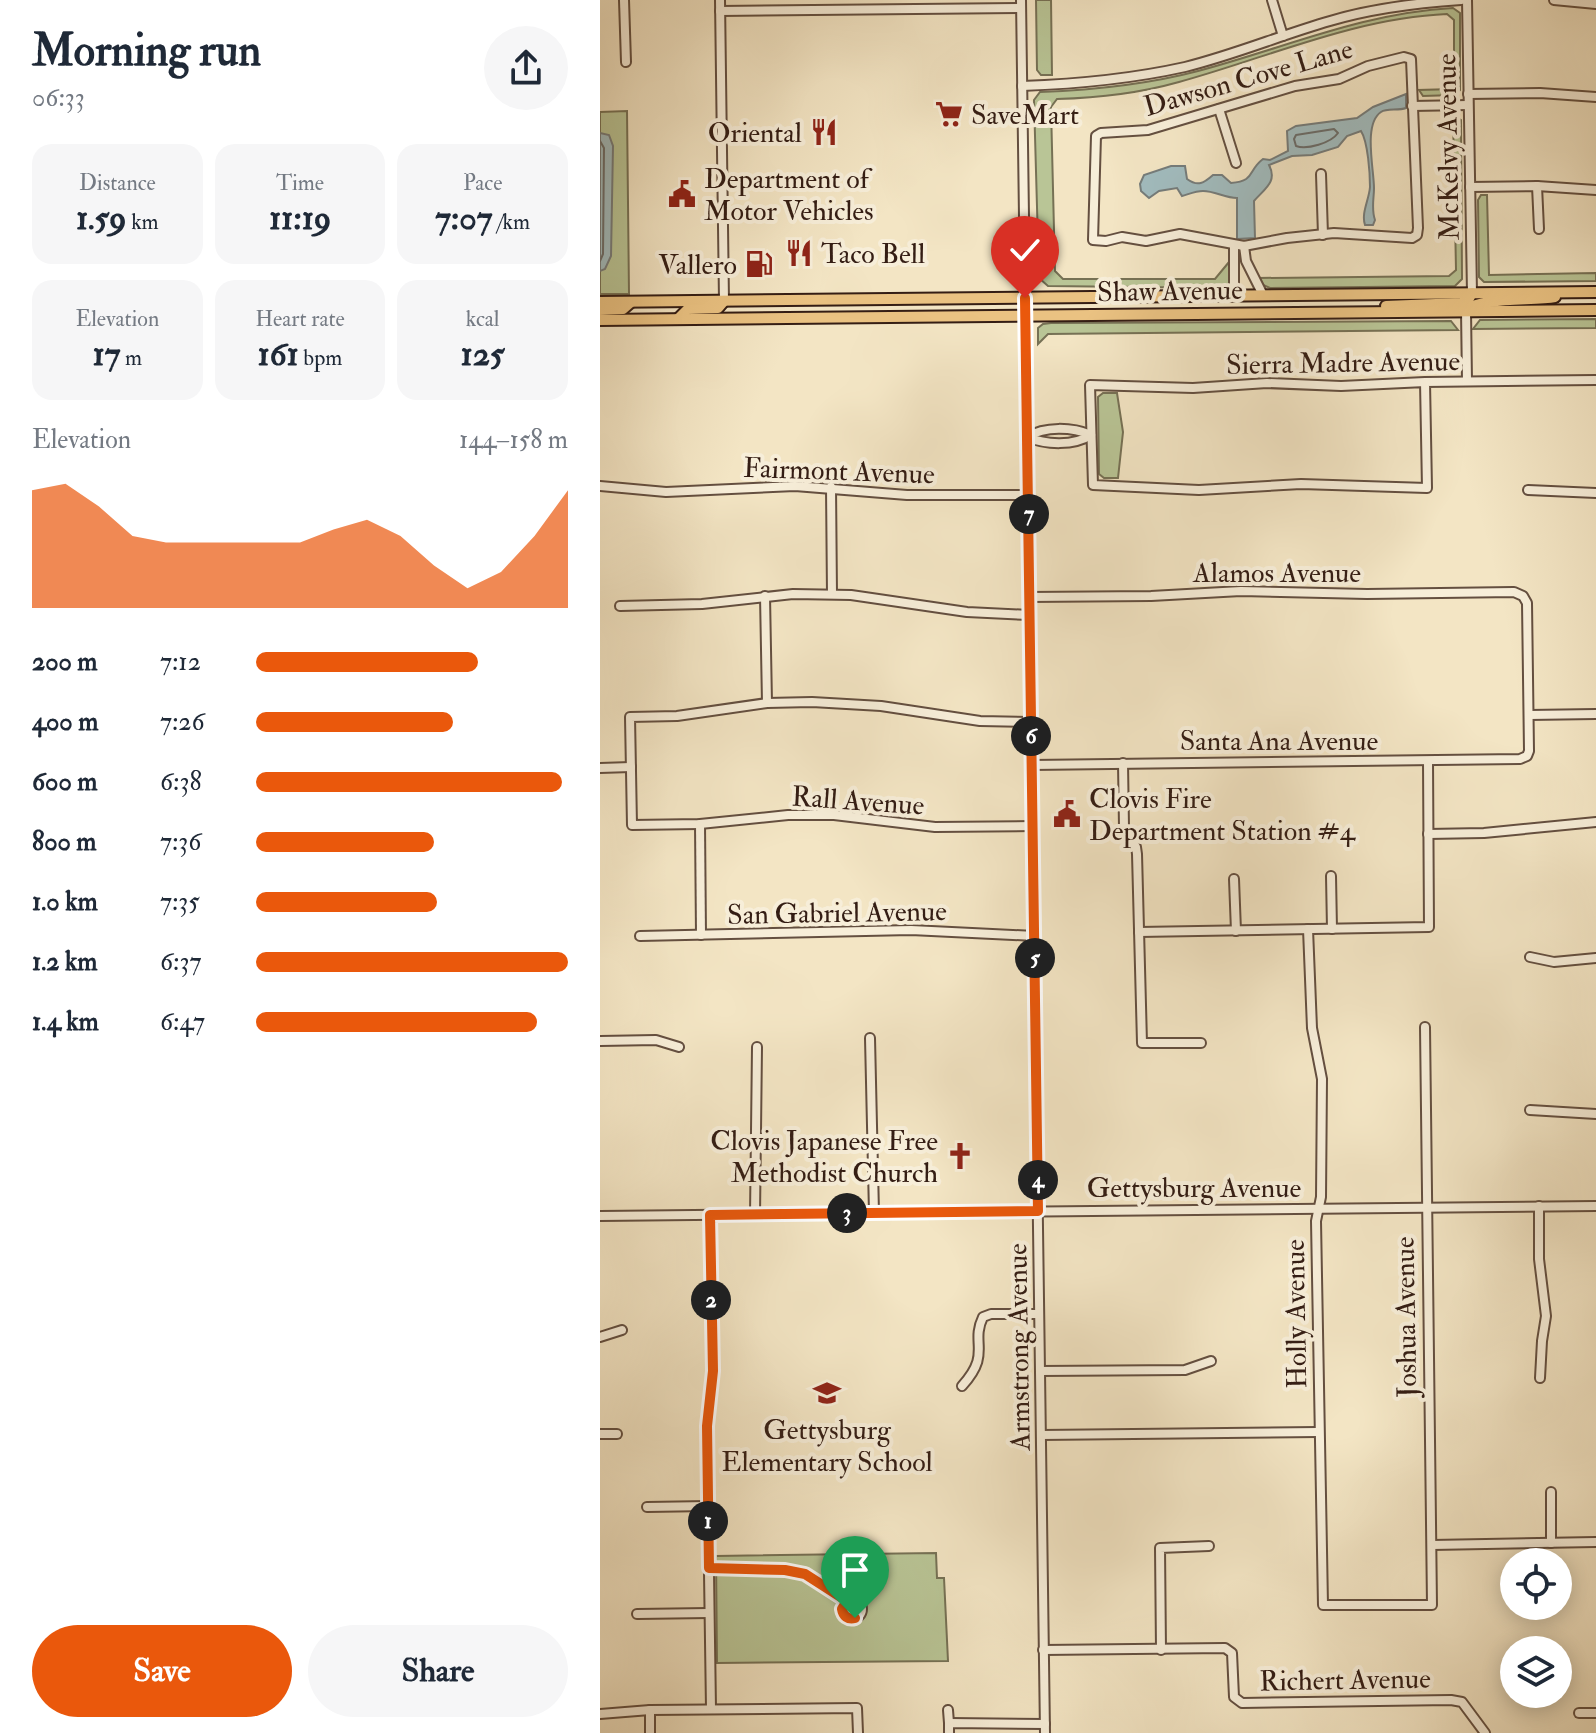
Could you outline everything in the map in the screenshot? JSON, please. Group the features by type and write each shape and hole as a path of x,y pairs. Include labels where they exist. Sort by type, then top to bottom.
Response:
{"main road":[{"path":"1466,311 1481,302 1535,301 1577,292"},
{"name":"Shaw Avenue","path":"600,302 1596,292"},
{"path":"1360,312 1398,304 1461,303 1468,300 1472,293"},
{"path":"678,319 688,309 718,308 724,301"},
{"path":"600,310 623,309 631,302"},
{"name":"Shaw Avenue","path":"600,320 1596,310"}],"street":[{"path":"624,0 626,62"},
{"path":"720,0 724,301"},
{"path":"1272,0 1283,36"},
{"path":"1022,86 1086,84 1131,78 1187,66 1377,9 1464,0"},
{"name":"McKelvy Avenue","path":"1464,0 1472,293"},
{"path":"1554,0 1596,4"},
{"path":"720,11 1021,4"},
{"name":"Armstrong Avenue","path":"1021,4 1045,1728"},
{"name":"Dawson Cove Lane","path":"1234,246 1180,234 1146,241 1122,237 1093,240 1096,136 1101,133 1148,130 1295,86 1339,79 1368,66 1404,57 1411,59 1412,106"},
{"path":"1468,94 1540,93 1596,97"},
{"path":"1234,295 1234,246 1354,233 1405,239 1417,235 1418,187 1412,106 1468,105"},
{"path":"1219,109 1236,163"},
{"path":"1321,174 1323,235"},
{"path":"1470,187 1537,186 1596,190"},
{"path":"1537,186 1539,229"},
{"path":"1244,246 1246,261 1263,295"},
{"path":"1466,311 1467,381"},
{"name":"Sierra Madre Avenue","path":"1091,435 1090,385 1193,388 1267,383 1341,386 1596,380"},
{"path":"1027,437 1040,429 1081,431 1091,435 1093,485 1199,490 1301,484 1427,488 1425,382"},
{"name":"Fairmont Avenue","path":"600,486 666,492 753,486 831,487 907,495 1028,495"},
{"path":"831,487 832,594"},
{"path":"1528,490 1596,493"},
{"name":"Alamos Avenue","path":"1029,597 1151,596 1241,591 1367,594 1514,592 1523,596 1527,603 1529,715"},
{"path":"620,606 702,604 765,596 832,594 884,598 967,612 1029,615"},
{"path":"765,596 767,703"},
{"path":"600,768 631,767 630,717 677,716 767,703 848,703 953,719 1031,722"},
{"path":"1529,715 1596,714"},
{"name":"Santa Ana Avenue","path":"1032,765 1520,759 1527,756 1529,751 1529,715"},
{"path":"1139,932 1429,927 1428,761"},
{"path":"1123,763 1123,820 1137,854 1142,1043 1201,1043"},
{"name":"Rall Avenue","path":"631,767 632,825 834,815 935,827 1034,826"},
{"path":"1428,834 1484,833 1596,822"},
{"path":"700,824 701,935"},
{"path":"1331,876 1332,929"},
{"path":"1234,879 1236,931"},
{"name":"Holly Avenue","path":"1308,929 1312,1028 1322,1079 1321,1197 1316,1221 1323,1605 1432,1605"},
{"name":"San Gabriel Avenue","path":"640,936 911,930 1035,936"},
{"path":"1530,957 1554,962 1596,958"},
{"name":"Joshua Avenue","path":"1425,1027 1432,1605"},
{"path":"870,1038 874,1213"},
{"path":"600,1041 656,1040 679,1047"},
{"path":"755,1215 757,1047"},
{"path":"1530,1110 1596,1114"},
{"path":"1539,1206 1539,1259 1546,1316 1540,1378"},
{"name":"Gettysburg Avenue","path":"600,1216 1250,1207 1596,1206"},
{"path":"710,1215 713,1371 707,1426 711,1709"},
{"path":"962,1386 975,1372 980,1357 980,1324 983,1317 991,1314 1039,1314"},
{"path":"600,1337 622,1330"},
{"path":"1040,1371 1185,1370 1211,1361"},
{"path":"1041,1435 1318,1432"},
{"path":"600,1434 617,1434"},
{"path":"1551,1492 1551,1543"},
{"path":"647,1507 708,1506"},
{"path":"1432,1545 1596,1542"},
{"path":"1161,1650 1160,1548 1209,1546"},
{"path":"709,1568 785,1570 805,1574 847,1601"},
{"path":"637,1614 709,1613"},
{"name":"Richert Avenue","path":"1043,1650 1225,1648 1232,1653 1234,1697 1242,1703 1451,1700 1462,1702 1485,1733"},
{"path":"600,1714 650,1710 857,1708 858,1733"},
{"path":"650,1710 650,1733"},
{"path":"948,1710 949,1728 1045,1728"},
{"path":"1579,1713 1596,1713"}],"green space":[{"path":"1036,0 1051,0 1052,75 1041,75 1037,70"},
{"path":"1453,8 1460,13 1460,90 1455,95 1423,96 1419,90 1454,89 1454,20 1447,14 1412,17 1345,31 1149,89 1057,99 1051,107 1055,271 1063,279 1215,279 1229,262 1230,283 1225,288 1048,286 1039,278 1034,100 1040,92 1159,80 1355,24 1419,11"},
{"path":"627,111 629,294 600,294 600,112"},
{"path":"1453,115 1461,120 1462,279 1455,286 1270,288 1263,285 1259,278 1449,276 1456,270"},
{"path":"1481,195 1487,195 1489,275 1596,273 1596,281 1484,282 1479,277 1478,200"},
{"path":"1596,319 1596,328 1473,329 1480,320"},
{"path":"1451,321 1458,330 1048,334 1038,344 1038,328 1051,323"},
{"path":"1103,393 1117,393 1123,432 1118,478 1104,478 1099,474 1098,397"},
{"path":"936,1553 937,1578 944,1578 948,1661 717,1663 716,1556"}],"water":[{"path":"1406,94 1406,108 1381,112 1372,126 1373,225 1365,225 1364,220 1370,181 1367,150 1361,131 1347,136 1338,147 1312,155 1292,156 1269,165 1271,181 1254,201 1255,238 1237,239 1237,198 1203,191 1182,196 1177,188 1159,191 1149,198 1141,191 1144,175 1171,166 1185,166 1187,179 1194,183 1204,182 1213,175 1222,175 1231,183 1244,180 1263,159 1270,160 1288,151 1287,131 1296,126 1357,118 1373,107"},
{"path":"600,133 609,135 613,146 611,256 605,269 600,271"}],"place":[{"name":"SaveMart","path":"949,114"},
{"name":"Oriental","path":"824,132"},
{"name":"Department of Motor Vehicles","path":"682,194"},
{"name":"Taco Bell","path":"799,253"},
{"name":"Vallero","path":"759,264"},
{"name":"Clovis Fire Department Station #4","path":"1067,814"},
{"name":"Clovis Japanese Free Methodist Church","path":"960,1156"},
{"name":"Gettysburg Elementary School","path":"827,1393"}],"route":[{"path":"855,1618 849,1619 844,1615 842,1609 847,1601 805,1574 785,1570 709,1568 707,1426 713,1371 710,1215 1038,1211 1025,298"}]}
